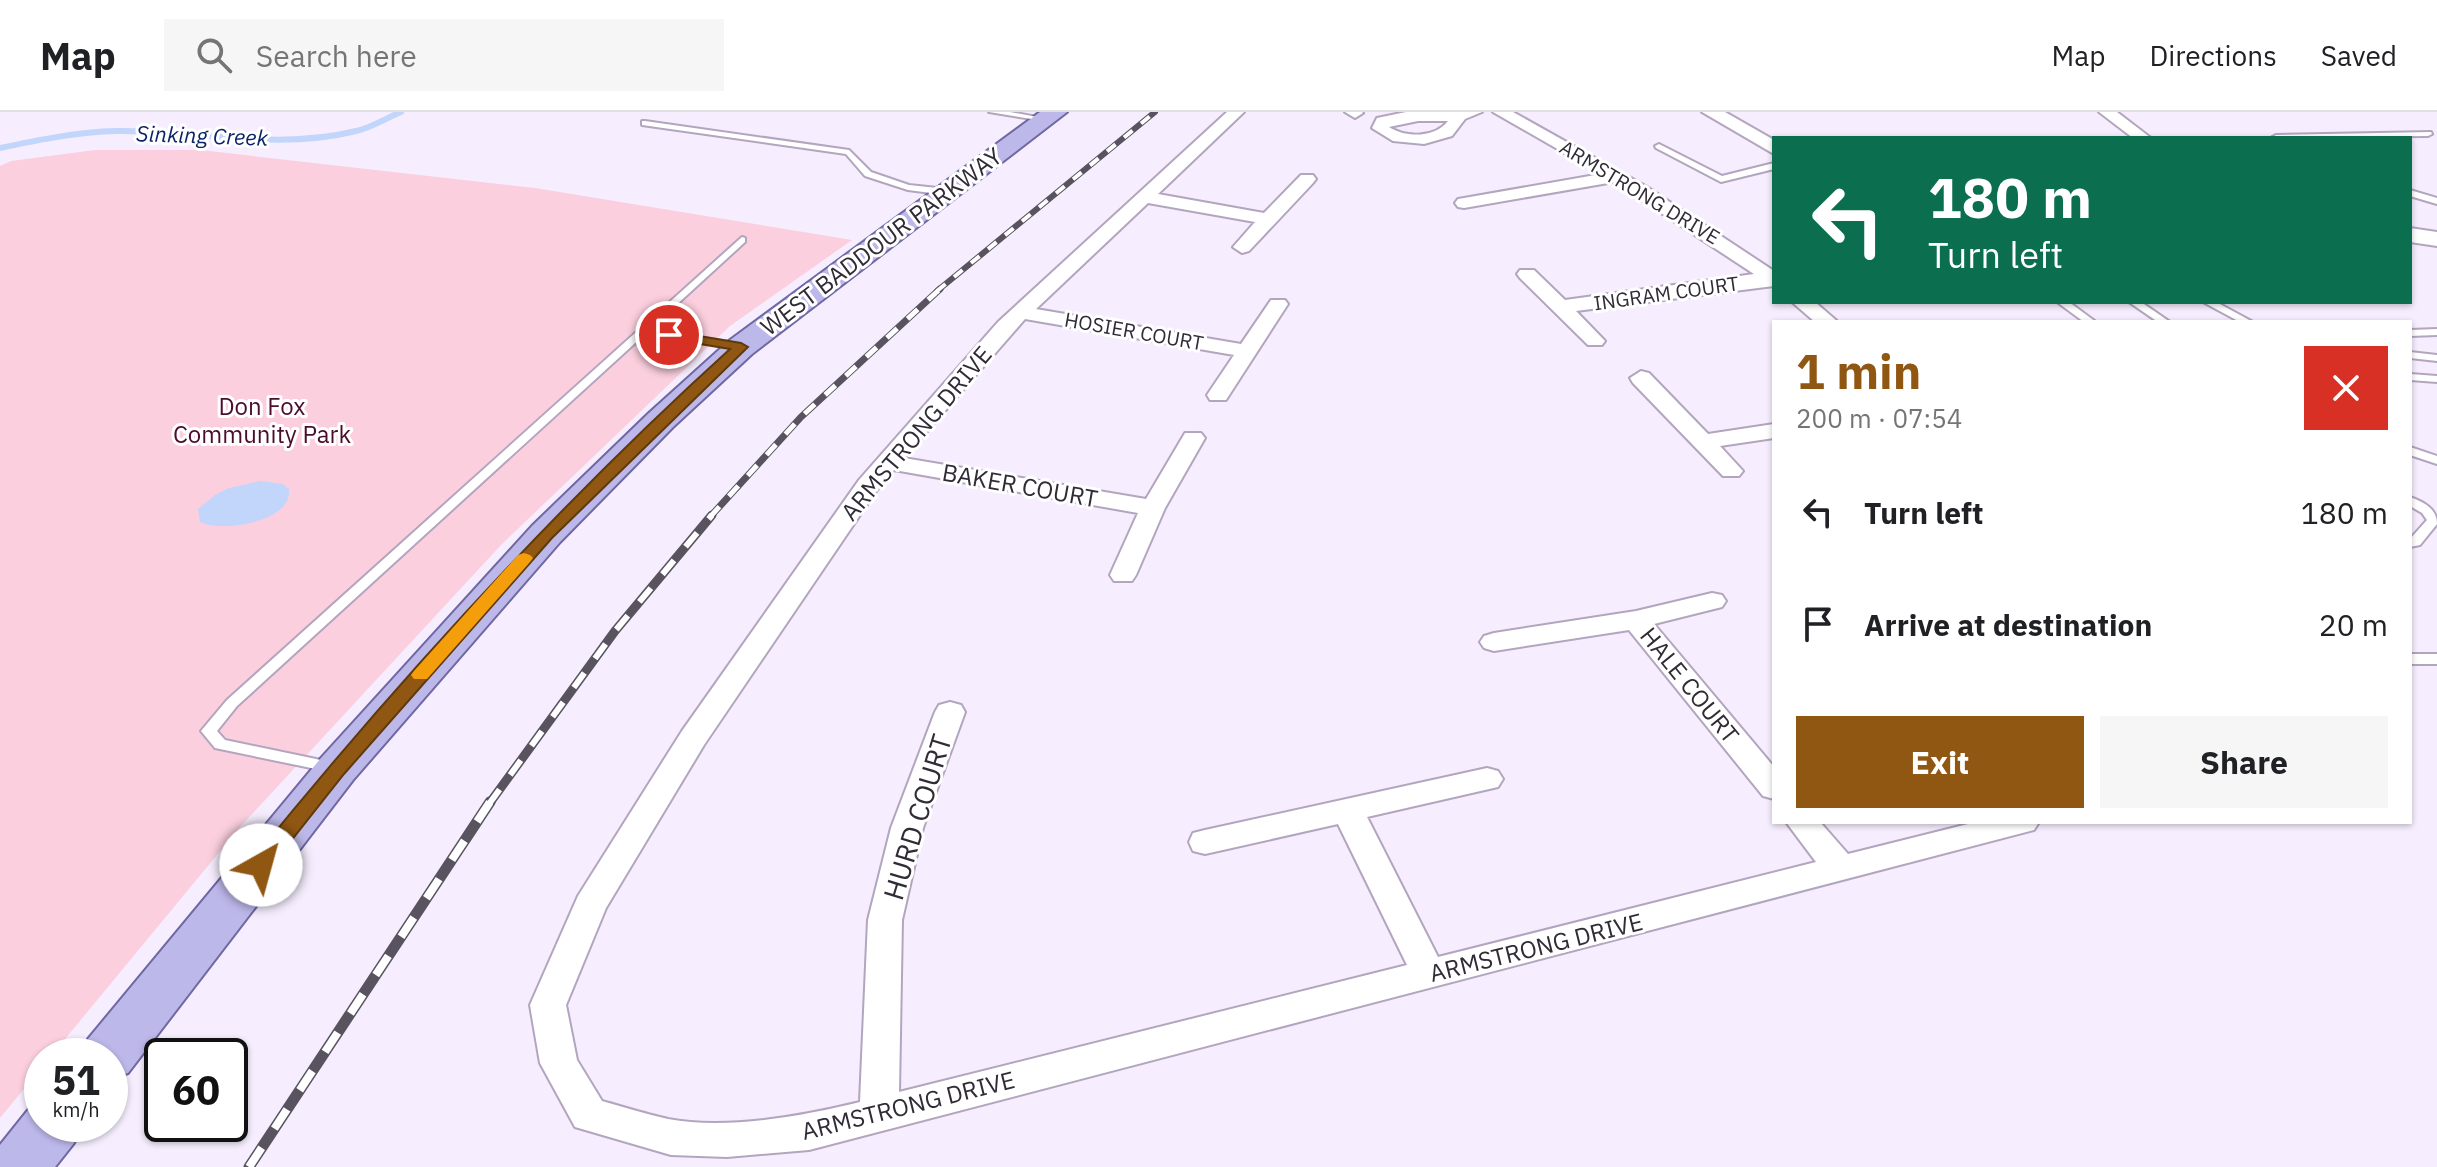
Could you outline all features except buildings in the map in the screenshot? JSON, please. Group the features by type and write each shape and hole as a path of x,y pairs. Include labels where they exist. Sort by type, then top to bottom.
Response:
{"main road":[{"name":"WEST BADDOUR PARKWAY","path":"122,1038 337,769 546,534 661,420 741,347 1050,116"},
{"path":"19,1167 39,1142"}],"street":[{"name":"ARMSTRONG DRIVE","path":"1236,112 1020,312 868,485 693,738 590,905 548,1005 559,1063 589,1115 671,1137 727,1139 809,1132 2015,824"},
{"path":"1458,117 1474,112"},
{"name":"ARMSTRONG DRIVE","path":"1501,112 1617,176 1732,248 1772,278"},
{"path":"1711,112 1772,147"},
{"path":"2107,112 2140,136"},
{"path":"1464,203 1617,176"},
{"path":"1242,247 1307,179"},
{"path":"1144,197 1267,219"},
{"path":"2412,235 2437,239"},
{"name":"INGRAM COURT","path":"1527,274 1595,341"},
{"name":"INGRAM COURT","path":"1560,307 1772,279"},
{"name":"HOSIER COURT","path":"1218,395 1278,304"},
{"path":"1805,304 1825,320"},
{"name":"HOSIER COURT","path":"1020,312 1247,351"},
{"path":"1641,378 1731,471"},
{"path":"1703,442 1772,431"},
{"path":"1123,575 1153,508 1193,438"},
{"name":"BAKER COURT","path":"888,462 1153,508"},
{"name":"HALE COURT","path":"1494,642 1636,620 1712,601"},
{"name":"HALE COURT","path":"1636,620 1772,786"},
{"name":"HURD COURT","path":"879,1113 885,920 907,828 950,712"},
{"path":"1205,842 1487,779"},
{"path":"1347,809 1429,974"},
{"path":"1804,824 1841,869"}],"lane":[{"path":"993,112 1050,116"},
{"path":"645,123 849,152 868,174 908,187 947,192"},
{"path":"2327,136 2428,134"},
{"path":"1659,146 1721,179 1772,166"},
{"path":"2412,192 2437,193"},
{"path":"2412,193 2437,201"},
{"path":"337,769 220,744 209,731 232,703 742,240"},
{"path":"2065,304 2088,320"},
{"path":"2137,304 2162,320"},
{"path":"2212,304 2244,320"},
{"path":"645,331 741,347"},
{"path":"2412,333 2437,332"},
{"path":"2412,355 2437,358"},
{"path":"2412,377 2437,379"},
{"path":"2412,452 2437,460"},
{"path":"2412,502 2426,510 2434,520 2412,543"},
{"path":"2412,659 2437,659"}],"green space":[{"name":"Don Fox Community Park","path":"95,150 200,150 535,188 852,240 730,326 502,544 240,827 66,1038 24,1038 24,1089 0,1118 0,166 11,161"}],"water":[{"path":"260,481 283,484 289,489 287,500 280,510 268,517 239,525 200,522 198,509 215,495 229,488"}],"waterway":[{"name":"Sinking Creek","path":"0,148 43,139 116,131 266,140 326,137 362,130 401,112"}],"railway":[{"path":"937,291 1155,112"},
{"path":"710,517 801,417 940,289"},
{"path":"489,804 615,631 712,515"},
{"path":"249,1167 490,802"}],"slow traffic":[{"path":"421,675 524,558"}],"route":[{"path":"261,865 337,769 546,534 661,420 741,347 669,335"}]}
